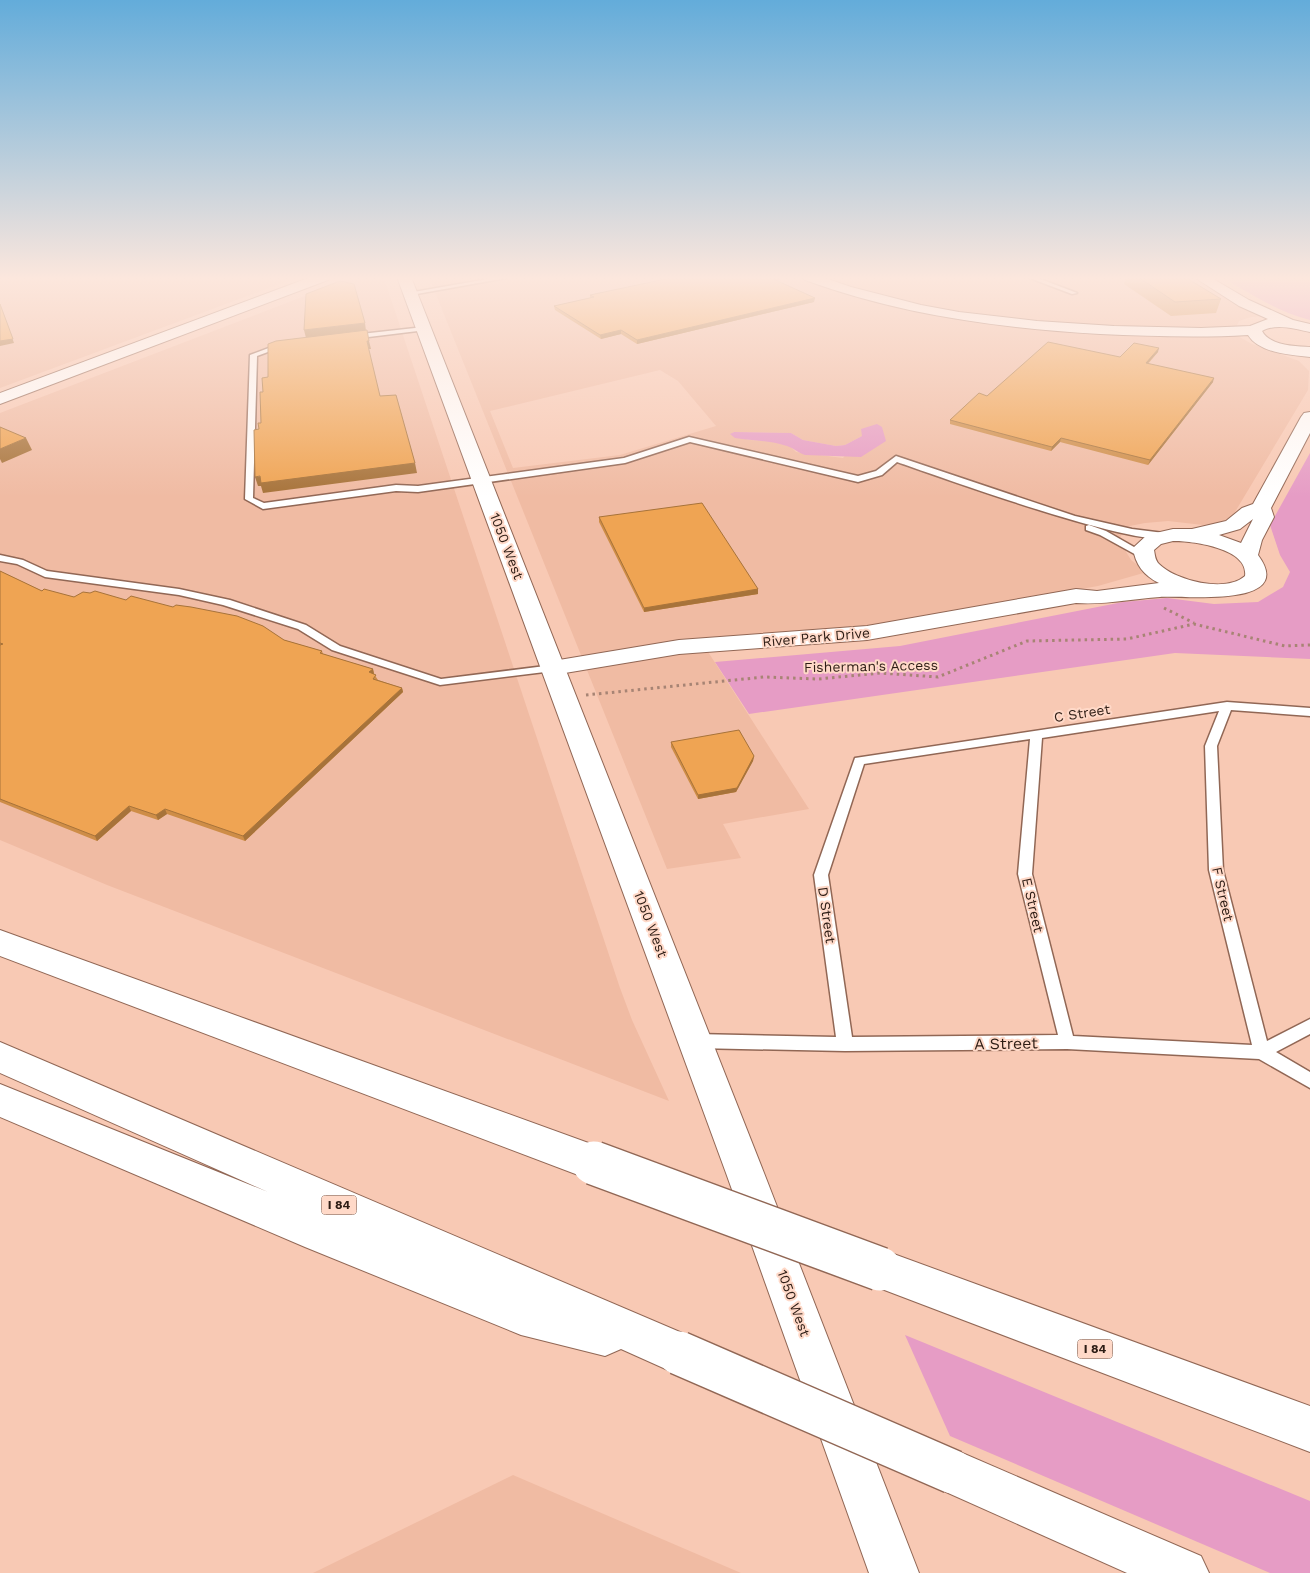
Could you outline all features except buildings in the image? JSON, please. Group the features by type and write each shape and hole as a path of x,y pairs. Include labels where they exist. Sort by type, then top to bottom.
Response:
{"main road":[{"path":"0,399 129,350"},
{"name":"1050 West","path":"432,350 695,1041 894,1573"},
{"path":"1288,350 1308,359"},
{"path":"1194,536 1233,525 1249,512 1261,508 1310,418"},
{"path":"1247,556 1252,540 1264,517 1261,508"},
{"path":"1145,559 1167,578 1198,589 1232,590 1254,581 1257,573 1255,565 1247,556 1224,543 1194,536 1164,536"},
{"name":"River Park Drive","path":"1076,596 1087,589 1118,583 1136,576 1145,559 1143,548 1147,543 1164,536"},
{"name":"River Park Drive","path":"553,668 678,647 867,633 1076,596 1097,598 1160,590 1198,589"},
{"path":"0,922 58,965"},
{"name":"I 84","path":"0,943 1310,1429"},
{"name":"I 84","path":"0,1057 1184,1573"},
{"path":"0,1100 319,1233 521,1314 679,1353"}],"lane":[{"path":"265,350 254,355 249,499 263,506 396,488 418,489 625,460 689,439 858,479 879,474 896,459 1072,518 1132,532 1164,536"},
{"path":"1072,518 1080,525 1103,533 1145,559"},
{"path":"0,558 20,562 45,574 179,592 226,602 302,627 336,648 440,682 553,668"},
{"name":"C Street","path":"859,761 1227,706 1310,712"},
{"name":"F Street","path":"1227,706 1211,746 1216,870 1262,1052"},
{"name":"E Street","path":"1036,736 1024,874 1067,1042"},
{"name":"D Street","path":"845,1044 821,875 859,761"},
{"path":"1262,1052 1310,1026"},
{"name":"A Street","path":"695,1041 845,1044 1067,1042 1262,1052"},
{"path":"1262,1052 1310,1081"}],"path":[{"path":"1159,605 1194,624"},
{"name":"Fisherman's Access","path":"603,694 764,677 818,679 880,673 938,677 1027,642 1126,639 1194,624 1285,646 1310,645"}],"shaded area":[{"path":"0,350 101,350 0,388"},
{"path":"163,350 408,350 620,988 632,1020 669,1101 107,885 0,840 0,413"},
{"path":"459,350 1270,350 1299,361 1309,371 1308,390 1232,517 1219,523 1203,525 1168,521 1125,527 1119,540 1131,560 1147,572 1098,586 878,625 703,644 809,809 723,824 741,858 667,869","holes":["660,370 678,381 716,426 620,455 513,468 490,411","734,432 791,433 803,440 836,446 845,445 862,436 843,458 796,452 790,446 770,441 749,440 731,434"]},
{"path":"877,424 882,427 886,441 861,457 805,455 781,444 735,438 730,434 734,432 791,433 803,440 836,446 845,445 862,436 861,429"},
{"path":"1310,453 1310,659 1175,653 749,714 715,662 900,646 1123,602 1167,598 1214,604 1258,602 1283,587 1290,572 1280,555 1270,525"},
{"path":"905,1335 1310,1501 1310,1573 1270,1573 950,1436"},
{"path":"513,1475 741,1573 313,1573"}]}
